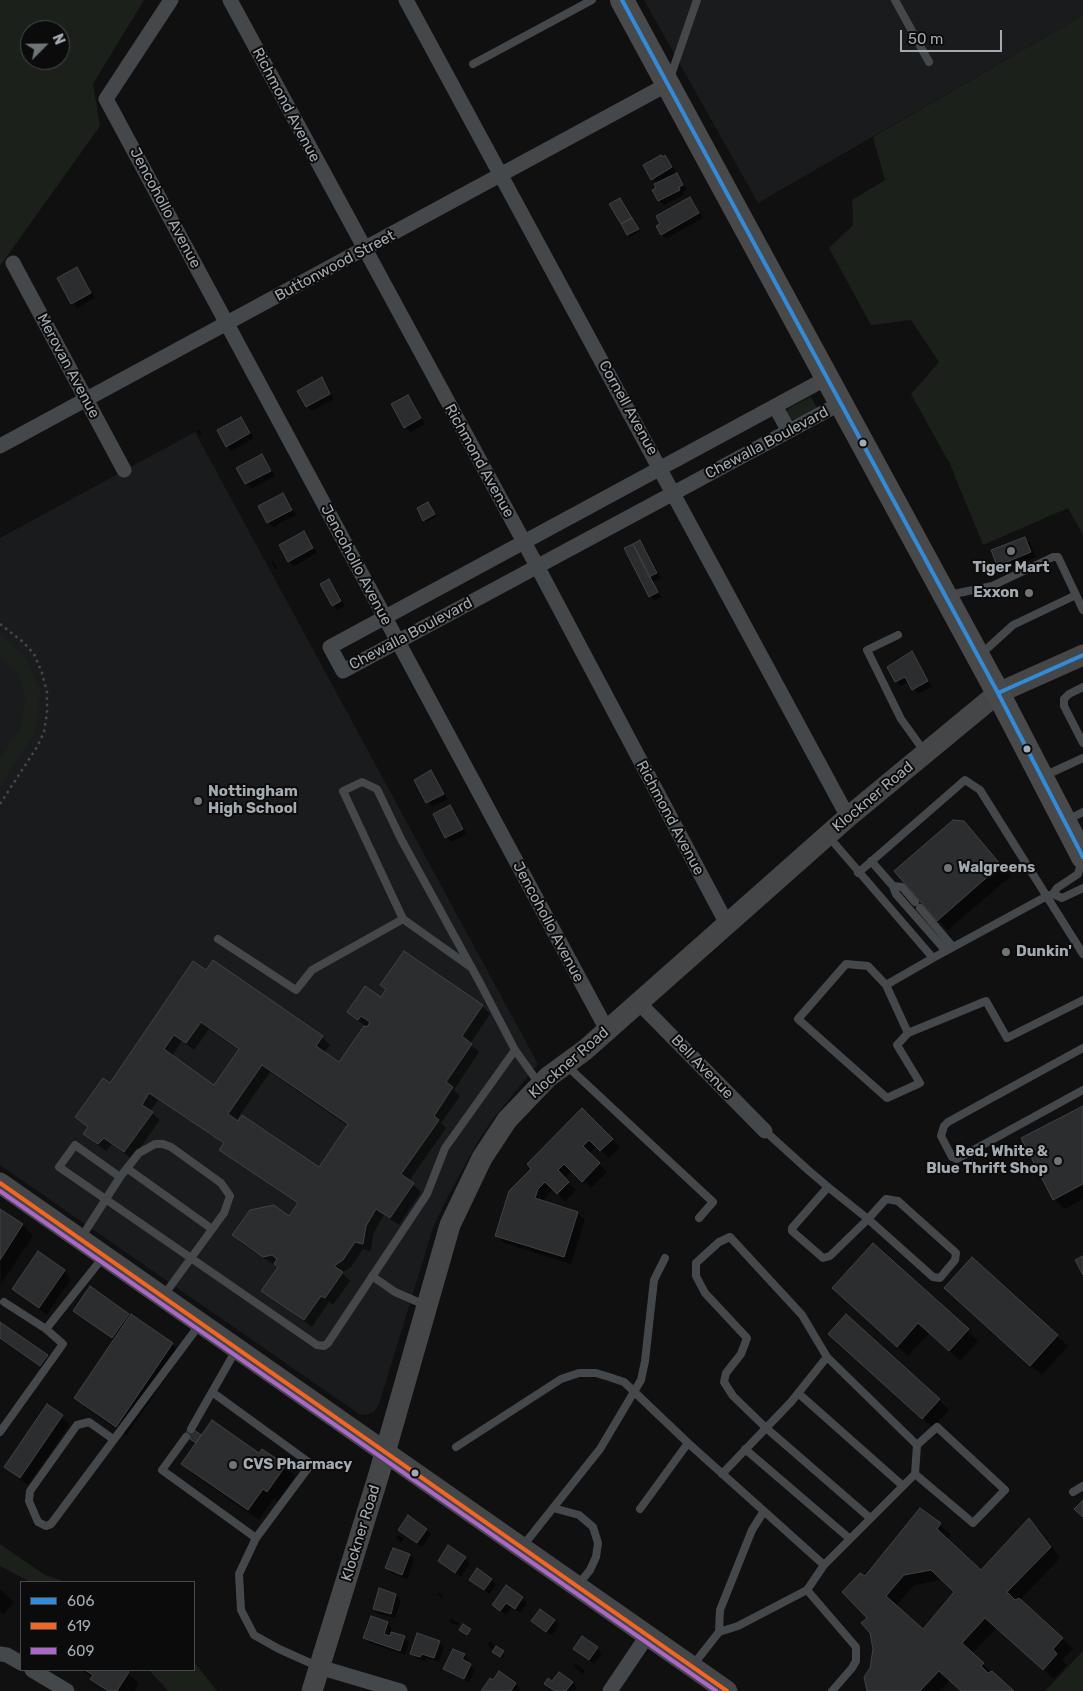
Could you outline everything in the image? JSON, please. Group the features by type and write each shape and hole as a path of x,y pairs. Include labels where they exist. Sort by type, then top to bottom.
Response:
{"main road":[{"path":"622,0 998,693 1042,778 1073,816 1083,857"},
{"name":"Klockner Road","path":"312,1691 428,1306 450,1225 463,1194 493,1140 507,1120 564,1063 585,1050 848,817 998,693 1083,655"},
{"path":"0,1183 236,1350 727,1691"}],"street":[{"name":"Jencohollo Avenue","path":"170,0 106,100 606,1030"},
{"name":"Richmond Avenue","path":"230,0 537,566 727,924"},
{"name":"Cornell Avenue","path":"406,0 661,468 848,817"},
{"name":"Buttonwood Street","path":"0,446 668,84"},
{"name":"Merovan Avenue","path":"13,263 124,470"},
{"name":"Chewalla Boulevard","path":"827,378 330,647 343,670 841,403"},
{"path":"775,406 789,431"},
{"name":"Bell Avenue","path":"638,1002 765,1131"},
{"path":"610,1691 647,1636"},
{"path":"0,1654 8,1655 20,1662"},
{"path":"319,1667 400,1691"},
{"path":"34,1671 67,1691"}],"lane":[{"path":"473,64 592,0"},
{"path":"668,84 697,0"},
{"path":"895,0 929,62"},
{"path":"945,595 967,593 992,586 1052,557 1058,558 1083,610"},
{"path":"978,656 1013,625 1076,595"},
{"path":"898,635 867,650 900,720 925,753"},
{"path":"1083,687 1069,694 1064,699 1064,706 1083,742"},
{"path":"1042,778 1083,758"},
{"path":"858,873 965,780 980,790 1050,895 1083,954"},
{"path":"472,968 403,919 346,801 343,791 362,782 377,789 472,968 515,1050 540,1085"},
{"path":"828,836 858,873 934,958"},
{"path":"886,985 1050,895 1078,874 1083,857"},
{"path":"871,862 893,886 896,894 950,949"},
{"path":"893,886 902,887 915,902"},
{"path":"1050,895 1062,898 1083,888"},
{"path":"920,908 950,949"},
{"path":"218,939 296,990 312,970 403,919"},
{"path":"908,1033 886,985 868,966 846,964 798,1019 887,1098 920,1083 897,1045 908,1033 986,1001 1007,1038 1083,1000"},
{"path":"1083,1048 948,1122 944,1126 941,1136 952,1157 957,1159 1083,1090"},
{"path":"120,1177 75,1144 59,1167 318,1344 324,1346 328,1343 427,1194 445,1148 515,1050"},
{"path":"564,1063 712,1202 698,1218"},
{"path":"765,1131 828,1187 868,1219 933,1277 940,1278 955,1260 956,1253 898,1202 886,1199 868,1219 830,1256 823,1258 792,1231 792,1228 828,1187"},
{"path":"80,1240 120,1177 139,1153 148,1147 163,1144 171,1147 227,1189 230,1196 229,1204 162,1298"},
{"path":"128,1169 212,1229"},
{"path":"870,1518 765,1427 733,1396 724,1382 726,1373 741,1354 747,1338 705,1293 696,1276 696,1263 719,1242 730,1237 802,1315 827,1357 917,1444"},
{"path":"46,1329 104,1256"},
{"path":"521,1549 600,1449 641,1380 646,1361 654,1280 664,1258"},
{"path":"372,1276 394,1292 428,1306"},
{"path":"0,1432 63,1344 46,1329 4,1302"},
{"path":"113,1439 89,1422 77,1425 30,1491 29,1501 38,1522 46,1526 51,1524 200,1324"},
{"path":"191,1428 236,1350"},
{"path":"722,1474 798,1393 827,1357"},
{"path":"456,1447 561,1378 578,1374 596,1373 624,1382 688,1443 824,1565"},
{"path":"212,1392 312,1464 256,1538 240,1574 241,1610 254,1635 279,1650 319,1667"},
{"path":"798,1393 903,1486"},
{"path":"691,1666 719,1632 738,1626 807,1590 824,1565 915,1474 917,1444 937,1427 1005,1490 973,1523 915,1474"},
{"path":"186,1437 162,1470 210,1502 256,1538"},
{"path":"640,1509 688,1443"},
{"path":"744,1449 850,1539"},
{"path":"1073,1492 1083,1486"},
{"path":"553,1508 579,1515 593,1527 598,1543 596,1557 590,1570 577,1587"},
{"path":"719,1632 720,1610 752,1530 764,1511"},
{"path":"807,1590 856,1647 856,1661 832,1691"}],"path":[{"path":"0,624 23,642 34,654 47,692 48,713 44,732 37,748 0,804"}],"shaded area":[{"path":"0,0 144,0 93,84 100,126 0,266"},
{"path":"644,0 1083,0 1083,15 758,203"},
{"path":"1083,15 1083,535 1068,508 983,545 950,464 911,394 939,362 911,320 871,325 829,248 853,225 852,200 885,180 873,137"},
{"path":"811,397 817,408 796,419 789,419 786,413 789,408"},
{"name":"Nottingham High School","path":"195,432 538,1064 493,1119 478,1141 444,1204 433,1228 379,1404 374,1412 366,1415 359,1414 0,1165 0,538"},
{"path":"0,635 23,654 40,690 39,714 33,736 0,785 0,759 22,726 25,694 16,672 0,656"},
{"path":"0,1544 45,1575 63,1581 28,1581 0,1566"},
{"path":"1083,1651 1083,1691 1045,1691"},
{"path":"195,1663 217,1691 168,1691 150,1671 195,1671"}],"building":[{"path":"661,155 662,157 665,155 672,167 651,180 643,165"},
{"path":"677,173 683,185 679,187 680,190 658,201 652,190 656,188 654,184"},
{"path":"690,197 699,213 661,235 656,226 660,224 656,216"},
{"path":"620,198 632,218 621,224 609,204"},
{"path":"632,218 639,229 627,235 621,224"},
{"path":"77,267 91,293 71,304 57,278"},
{"path":"322,377 330,394 306,407 297,391"},
{"path":"408,395 421,418 404,428 391,404"},
{"path":"241,417 250,433 226,447 217,430"},
{"path":"262,454 271,471 245,484 236,468"},
{"path":"283,493 292,510 267,523 258,506"},
{"path":"428,502 435,514 423,521 417,508"},
{"path":"304,531 313,548 288,562 279,545"},
{"name":"Tiger Mart","path":"1025,537 1031,552 997,566 991,550"},
{"path":"640,540 657,573 649,577 633,544"},
{"path":"633,544 658,592 649,597 624,548"},
{"path":"329,579 341,601 332,606 320,584"},
{"path":"912,651 928,681 912,690 905,677 895,682 887,667"},
{"path":"431,770 444,794 426,803 414,780"},
{"path":"450,805 463,829 445,838 433,814"},
{"name":"Walgreens","path":"953,820 964,821 1001,865 937,921 894,871"},
{"path":"404,951 483,1005 462,1036 472,1044 446,1082 453,1087 434,1116 439,1120 401,1174 414,1183 390,1218 376,1209 366,1226 363,1244 355,1242 343,1260 334,1266 343,1272 325,1298 321,1296 304,1320 261,1291 278,1267 274,1264 277,1259 272,1255 263,1257 232,1235 250,1210 274,1205 289,1216 298,1203 219,1150 224,1143 149,1093 142,1105 153,1112 124,1152 104,1138 98,1144 83,1134 88,1127 75,1117 103,1078 110,1083 193,961 206,970 213,960 323,1036 316,1046 339,1062 364,1026 367,1027 370,1022 361,1016 358,1020 347,1012 365,986 381,997 386,989 380,985","holes":["201,1022 239,1049 214,1085 164,1049 174,1035 186,1043","262,1065 348,1124 319,1167 242,1115 238,1121 228,1114"]},
{"name":"Red, White & Blue Thrift Shop","path":"1083,1106 1083,1184 1053,1200 1021,1138"},
{"path":"582,1108 613,1139 600,1151 589,1140 583,1146 600,1163 582,1182 564,1164 558,1170 569,1182 557,1194 545,1182 538,1189 535,1198 578,1212 564,1257 495,1236 509,1191 531,1169 527,1164"},
{"path":"0,1209 23,1224 0,1260"},
{"path":"873,1243 969,1329 949,1351 918,1323 897,1347 832,1288"},
{"path":"38,1251 65,1270 39,1308 12,1289"},
{"path":"1083,1256 1083,1275 1075,1260"},
{"path":"972,1257 1058,1335 1030,1366 944,1288"},
{"path":"90,1286 129,1314 112,1338 73,1311"},
{"path":"131,1314 173,1343 116,1427 74,1398"},
{"path":"846,1314 940,1399 922,1419 828,1334"},
{"path":"0,1322 48,1355 40,1366 0,1338"},
{"path":"47,1404 63,1415 20,1478 4,1467"},
{"name":"CVS Pharmacy","path":"212,1420 259,1453 262,1449 286,1465 267,1492 263,1489 248,1510 181,1464"},
{"path":"190,1427 201,1435 196,1443 184,1435"},
{"path":"1083,1500 1083,1517 1074,1509"},
{"path":"920,1508 941,1523 937,1529 981,1570 1029,1518 1051,1547 1007,1592 1015,1600 1019,1598 1063,1638 1053,1649 1057,1654 1043,1670 985,1618 962,1643 984,1663 981,1666 988,1673 992,1671 1014,1691 961,1691 939,1671 920,1691 867,1691 864,1677 870,1668 873,1649 870,1633 861,1623 867,1618 842,1592 860,1573 865,1576","holes":["931,1570 954,1592 923,1629 886,1596 904,1575"]},
{"path":"408,1515 427,1529 417,1543 398,1530"},
{"path":"448,1545 466,1557 455,1573 438,1561"},
{"path":"393,1548 410,1554 402,1575 385,1568"},
{"path":"477,1568 492,1579 484,1590 469,1580"},
{"path":"506,1585 523,1597 515,1609 506,1603 500,1611 492,1605"},
{"path":"379,1588 396,1594 391,1614 373,1609"},
{"path":"540,1609 555,1620 546,1632 531,1621"},
{"path":"371,1616 388,1622 384,1634 390,1636 391,1632 405,1636 400,1651 363,1638"},
{"path":"463,1624 471,1629 467,1635 459,1630"},
{"path":"417,1633 440,1641 434,1658 422,1654 420,1657 410,1654"},
{"path":"582,1636 598,1647 589,1660 573,1649"},
{"path":"496,1646 504,1651 500,1657 492,1652"},
{"path":"453,1649 465,1654 462,1659 471,1664 464,1679 443,1669"},
{"path":"87,1671 129,1672 117,1691 108,1691 90,1679 93,1675"},
{"path":"499,1671 516,1683 511,1691 481,1691 490,1678 493,1680"},
{"path":"559,1672 573,1682 566,1691 555,1691 544,1684 548,1678 552,1681"}],"transit line":[{"name":"606","path":"622,0 998,693 1083,857"},
{"name":"606","path":"998,693 1083,655"},
{"name":"619","path":"0,1183 727,1691"},
{"name":"609","path":"0,1191 716,1691"}],"place":[{"name":"Tiger Mart","path":"1011,551"},
{"name":"Exxon","path":"1029,593"},
{"name":"Nottingham High School","path":"198,801"},
{"name":"Walgreens","path":"948,868"},
{"name":"Dunkin'","path":"1006,952"},
{"name":"Red, White & Blue Thrift Shop","path":"1058,1161"},
{"name":"CVS Pharmacy","path":"233,1465"}]}
